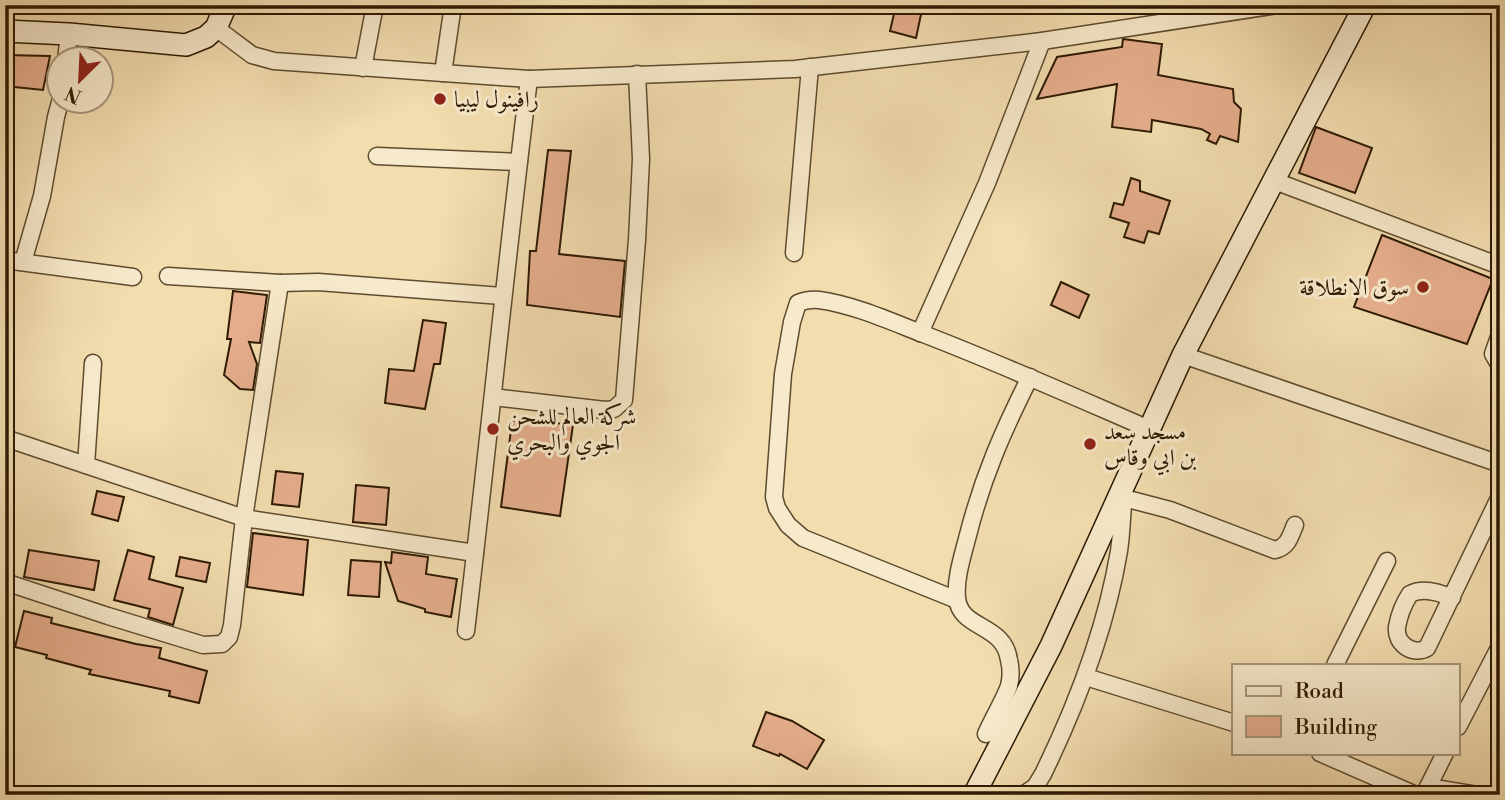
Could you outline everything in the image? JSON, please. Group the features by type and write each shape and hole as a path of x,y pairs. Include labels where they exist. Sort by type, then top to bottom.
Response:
{"street":[{"path":"5,31 186,45 206,37 216,28 226,5"},
{"path":"363,68 375,5"},
{"path":"443,73 453,5"},
{"path":"216,28 252,55 263,59 529,79 810,67 1042,41 1277,5"},
{"path":"974,795 1051,646 1125,489 1183,355 1365,5"},
{"path":"67,46 69,34"},
{"path":"920,333 987,183 1042,41"},
{"path":"794,253 810,67"},
{"path":"493,397 605,410 614,409 624,400 640,173 637,74"},
{"path":"466,631 502,296 529,79"},
{"path":"23,262 42,196 56,116"},
{"path":"377,156 519,162"},
{"path":"1272,180 1500,266"},
{"path":"5,260 133,277"},
{"path":"168,276 280,283 318,282 502,296"},
{"path":"5,582 107,617 203,645 222,644 229,637 244,517 280,283"},
{"path":"957,600 803,538 782,516 774,497 783,374 798,303 818,300 847,306 1030,377 1149,429"},
{"path":"1500,334 1493,354 1500,366"},
{"path":"1183,355 1500,464"},
{"path":"86,465 93,363"},
{"path":"986,734 1009,684 1011,670 1008,648 1001,639 965,615 959,607 957,600 962,556 978,494 998,442 1030,377"},
{"path":"5,438 244,517 475,553"},
{"path":"1125,489 1170,510 1275,550 1288,543 1294,525"},
{"path":"1023,795 1035,787 1043,774 1086,677 1115,569 1125,489"},
{"path":"1452,598 1500,496"},
{"path":"1336,664 1387,561"},
{"path":"1460,723 1500,646"},
{"path":"1086,677 1232,722"},
{"path":"1323,754 1422,792 1477,795"},
{"path":"1422,792 1444,754"}],"building":[{"path":"896,5 923,5 916,38 890,31"},
{"path":"1123,39 1162,44 1158,75 1233,89 1234,102 1241,109 1238,142 1220,136 1216,144 1207,140 1210,134 1201,129 1152,120 1151,132 1112,127 1117,84 1037,99 1057,57 1122,47"},
{"path":"5,55 46,56 43,90 5,86"},
{"path":"1316,127 1372,148 1355,193 1299,173"},
{"path":"548,150 571,151 559,254 625,261 620,317 527,305 530,251 536,251"},
{"path":"1131,178 1140,181 1140,191 1170,201 1159,234 1148,231 1144,243 1124,237 1129,223 1110,217 1114,203 1123,205"},
{"path":"1382,235 1493,279 1467,344 1354,307"},
{"path":"1061,282 1089,295 1079,318 1051,305"},
{"path":"233,291 267,295 260,343 249,342 257,364 253,390 240,389 224,375 231,339 227,339"},
{"path":"423,320 446,323 440,364 434,364 425,409 385,403 389,369 414,371"},
{"path":"517,419 573,425 560,516 501,507 512,422"},
{"path":"276,471 303,474 299,507 272,504"},
{"path":"356,485 389,488 386,525 353,522"},
{"path":"97,491 124,497 118,521 92,514"},
{"path":"253,533 308,540 303,595 247,587"},
{"path":"29,550 99,561 94,590 24,577"},
{"path":"128,550 154,557 149,579 183,588 173,625 148,617 150,609 114,600"},
{"path":"392,552 428,557 426,574 457,579 451,617 425,612 425,609 398,601 385,562 391,563"},
{"path":"180,557 210,563 206,582 176,576"},
{"path":"351,560 381,562 379,597 348,595"},
{"path":"24,611 52,618 51,623 161,648 159,658 207,671 199,703 169,696 170,691 89,674 91,670 15,647"},
{"path":"766,712 792,721 824,740 807,769 780,754 779,756 753,746"}],"place":[{"name":"رافينول ليبيا","path":"440,99"},
{"name":"سوق الانطلاقة","path":"1423,287"},
{"name":"شركة العالم للشحن الجوي والبحري","path":"493,429"},
{"name":"مسجد سعد بن ابي وقاس","path":"1090,444"}]}
